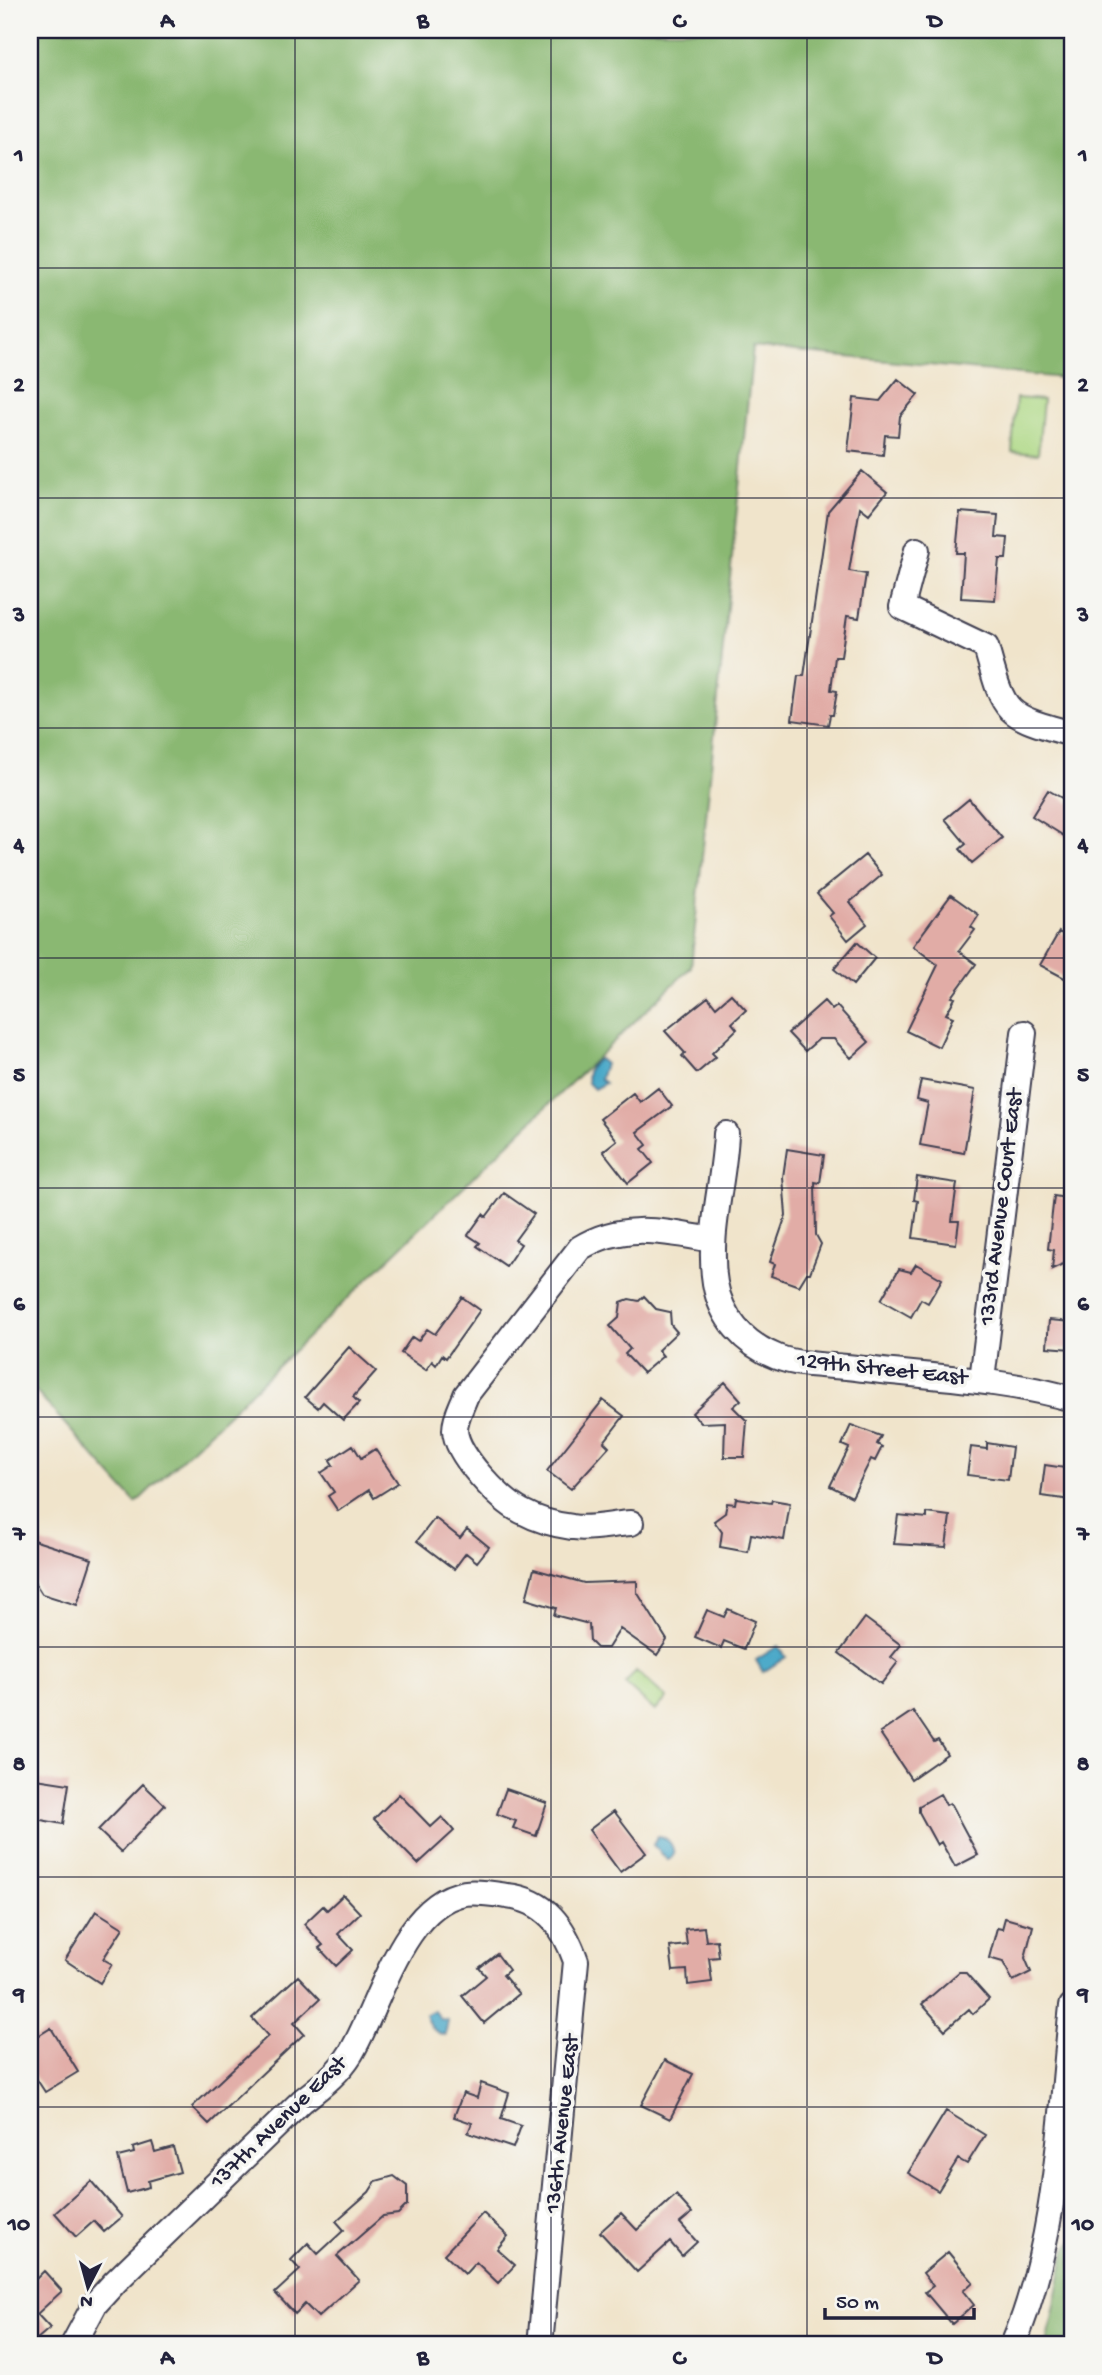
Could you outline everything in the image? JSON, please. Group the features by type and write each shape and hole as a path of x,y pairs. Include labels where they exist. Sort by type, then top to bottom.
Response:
{"street":[{"path":"916,550 902,607 986,647 996,683 1010,711 1023,720 1072,734"},
{"name":"133rd Avenue Court East","path":"982,1380 1024,1033"},
{"name":"129th Street East","path":"726,1134 724,1172 713,1240 715,1283 726,1316 747,1341 774,1356 891,1373 982,1380 1072,1399"},
{"path":"631,1523 575,1528 520,1511 499,1494 464,1456 455,1431 466,1395 580,1248 598,1237 620,1230 649,1229 713,1240"},
{"name":"137th Avenue East","path":"73,2345 95,2304 115,2282 302,2101 332,2077 350,2056 369,2021 393,1964 423,1915 441,1903 467,1892 522,1897 546,1912"},
{"name":"136th Avenue East","path":"540,2345 577,1974 576,1961 566,1933 546,1912"},
{"path":"1013,2345 1029,2302 1048,2223 1072,2006"}],"green space":[{"path":"30,30 1072,30 1072,379 753,348 691,967 136,1503 30,1385"},
{"path":"1016,398 1043,400 1038,454 1012,452"},
{"path":"636,1671 667,1698 655,1711 625,1684"},
{"path":"1072,2241 1072,2345 1047,2345 1066,2249"}],"water":[{"path":"599,1059 605,1064 600,1079 605,1083 594,1089 588,1083 588,1072"},
{"path":"778,1646 786,1657 763,1672 756,1660"},
{"path":"657,1836 664,1838 671,1845 673,1856 668,1860 653,1845"},
{"path":"434,2010 441,2019 448,2020 445,2035 434,2030 425,2015"}],"building":[{"path":"898,379 918,395 900,416 898,436 885,435 883,455 848,451 854,398 880,401"},
{"path":"862,471 887,492 869,514 860,507 849,571 866,574 859,618 847,616 841,657 835,657 831,690 837,691 833,715 830,715 828,725 792,720 798,676 804,676 828,511"},
{"path":"960,512 998,515 996,537 1008,538 1006,559 999,559 995,600 961,598 964,553 956,553"},
{"path":"1048,790 1072,804 1072,841 1032,816"},
{"path":"969,799 1002,838 972,863 960,849 966,844 945,819"},
{"path":"865,855 882,875 850,902 867,924 848,940 829,916 833,913 817,894"},
{"path":"951,895 979,915 971,927 975,930 959,951 976,964 952,997 955,998 946,1014 953,1017 939,1047 906,1031 938,965 913,946"},
{"path":"1059,932 1072,940 1072,982 1040,965"},
{"path":"857,942 875,958 853,985 834,969"},
{"path":"731,994 746,1010 732,1023 737,1029 712,1053 716,1057 697,1073 682,1056 685,1053 665,1031 708,997 716,1007"},
{"path":"824,1001 832,1010 837,1006 869,1042 851,1058 834,1039 819,1039 805,1051 788,1033"},
{"path":"921,1080 975,1090 964,1153 920,1145 928,1103 917,1100"},
{"path":"658,1088 672,1106 637,1132 647,1145 642,1149 653,1163 628,1183 603,1151 617,1140 600,1119 633,1093 640,1102"},
{"path":"787,1149 824,1155 820,1183 815,1182 816,1235 821,1244 810,1273 807,1273 799,1286 771,1276 775,1264 770,1262 786,1215 783,1177"},
{"path":"917,1177 957,1183 952,1221 959,1221 956,1244 913,1238 918,1201 914,1200"},
{"path":"504,1193 534,1214 515,1240 521,1244 506,1266 477,1246 480,1243 468,1235 483,1214 486,1217"},
{"path":"1054,1196 1072,1199 1072,1264 1065,1263 1052,1269 1054,1250 1048,1249"},
{"path":"916,1264 942,1279 928,1303 921,1299 911,1317 881,1300 899,1269 911,1272"},
{"path":"644,1296 656,1309 670,1312 671,1325 677,1332 658,1350 663,1356 643,1373 625,1354 630,1349 610,1326 619,1318 621,1302 629,1299 639,1301"},
{"path":"462,1297 480,1310 446,1358 442,1355 436,1365 432,1361 426,1370 401,1353 412,1337 418,1341 427,1329 435,1334"},
{"path":"1049,1320 1072,1322 1072,1349 1047,1347"},
{"path":"349,1347 376,1371 353,1397 359,1403 343,1420 323,1402 318,1408 305,1397"},
{"path":"725,1382 741,1400 733,1407 747,1421 744,1457 724,1457 725,1422 701,1423 692,1413"},
{"path":"603,1400 624,1416 604,1442 609,1447 571,1489 547,1471"},
{"path":"851,1425 881,1436 877,1444 882,1447 875,1461 871,1459 852,1497 830,1486 849,1448 842,1445"},
{"path":"987,1443 1012,1447 1008,1480 967,1475 971,1447 987,1449"},
{"path":"353,1445 361,1458 375,1449 398,1483 374,1498 369,1490 338,1511 328,1496 334,1492 321,1473 333,1465 330,1460"},
{"path":"1045,1465 1072,1469 1072,1500 1041,1496"},
{"path":"736,1498 790,1503 784,1540 751,1534 748,1552 720,1547 722,1532 714,1521 725,1513 727,1503 735,1504"},
{"path":"927,1513 950,1516 946,1547 894,1544 898,1515 927,1518"},
{"path":"435,1518 460,1538 467,1529 489,1547 477,1562 466,1553 454,1569 417,1541"},
{"path":"30,1539 92,1559 77,1605 42,1594 30,1575"},
{"path":"534,1569 584,1583 637,1581 637,1592 667,1640 657,1655 620,1629 608,1648 597,1648 590,1641 589,1624 554,1615 556,1608 526,1599"},
{"path":"728,1609 755,1621 744,1649 724,1641 721,1648 695,1637 707,1610 724,1617"},
{"path":"865,1618 901,1645 891,1657 898,1662 881,1684 839,1653"},
{"path":"913,1711 934,1742 938,1740 947,1754 911,1779 880,1733"},
{"path":"30,1778 69,1784 63,1824 30,1818"},
{"path":"143,1784 165,1805 121,1852 98,1830"},
{"path":"506,1789 547,1803 536,1836 513,1828 516,1821 497,1814"},
{"path":"399,1794 431,1827 442,1817 454,1831 418,1864 374,1819"},
{"path":"940,1794 946,1805 950,1803 978,1855 955,1867 941,1842 937,1845 919,1812 919,1806"},
{"path":"614,1811 646,1853 620,1872 589,1830"},
{"path":"343,1895 360,1913 338,1934 353,1950 336,1966 319,1948 323,1945 304,1924 323,1906 327,1910"},
{"path":"96,1911 123,1928 103,1959 112,1964 100,1983 65,1960"},
{"path":"1005,1918 1033,1926 1025,1958 1031,1972 1013,1981 1003,1962 989,1958 997,1928 1002,1929"},
{"path":"704,1927 706,1941 717,1940 719,1957 709,1958 712,1982 688,1985 687,1970 673,1971 670,1947 687,1945 685,1929"},
{"path":"497,1954 509,1970 503,1975 519,1994 484,2023 462,1996 486,1976 479,1968"},
{"path":"959,1972 965,1972 989,1999 973,2014 969,2009 945,2030 922,2004"},
{"path":"298,1976 320,1999 294,2023 304,2034 209,2124 192,2107 268,2036 252,2018"},
{"path":"51,2028 78,2072 45,2092 30,2069 30,2041"},
{"path":"665,2060 693,2074 670,2119 641,2105"},
{"path":"481,2083 509,2093 501,2119 521,2126 513,2148 468,2133 472,2123 454,2117 463,2093 477,2098"},
{"path":"946,2111 985,2135 967,2164 958,2159 938,2191 908,2173"},
{"path":"152,2142 155,2152 173,2147 180,2172 148,2181 149,2187 127,2193 118,2157 134,2153 133,2148"},
{"path":"394,2176 407,2186 407,2205 398,2214 383,2216 337,2256 359,2280 318,2317 305,2304 295,2314 275,2293 300,2270 291,2260 308,2243 318,2254 344,2230 336,2221 369,2192 376,2181"},
{"path":"91,2181 122,2217 104,2232 94,2221 76,2237 55,2213"},
{"path":"676,2195 692,2213 680,2223 697,2242 682,2256 670,2242 637,2272 600,2232 621,2213 637,2230"},
{"path":"483,2213 508,2236 497,2249 515,2265 498,2283 476,2262 465,2274 444,2254"},
{"path":"948,2252 973,2282 963,2291 974,2305 952,2324 925,2292 933,2286 923,2273"},
{"path":"44,2271 62,2291 37,2314 50,2328 30,2345 30,2285"}]}
